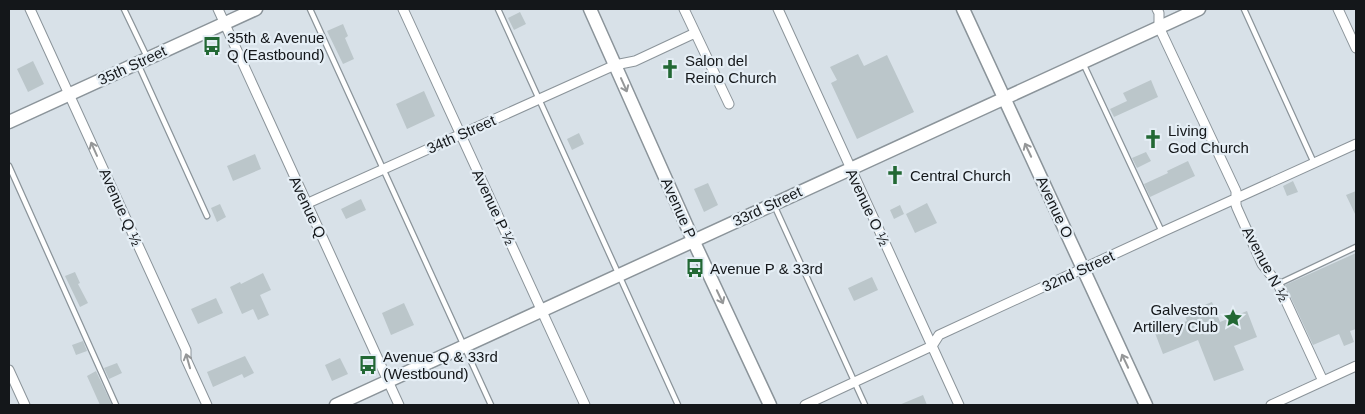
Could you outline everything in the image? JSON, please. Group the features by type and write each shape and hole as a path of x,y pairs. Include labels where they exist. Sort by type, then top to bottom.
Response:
{"street":[{"name":"Avenue Q ½","path":"30,9 186,350 186,359 207,405"},
{"name":"Avenue Q","path":"218,9 399,405"},
{"name":"35th Street","path":"9,122 256,9"},
{"name":"Avenue P ½","path":"403,9 585,405"},
{"name":"Avenue P","path":"590,9 693,240 770,405"},
{"path":"684,9 729,104"},
{"name":"Avenue O ½","path":"778,9 959,405"},
{"name":"Avenue O","path":"963,9 1146,405"},
{"name":"Avenue N ½","path":"1156,9 1159,27 1236,191 1237,208 1262,264 1278,284 1324,381"},
{"name":"33rd Street","path":"336,405 1199,9"},
{"path":"1338,9 1356,48"},
{"name":"34th Street","path":"306,204 539,99 615,66 635,61 695,33"},
{"name":"32nd Street","path":"805,405 932,346 939,335 1356,144"},
{"path":"1271,405 1356,366"},
{"path":"9,370 25,405"}],"lane":[{"path":"124,9 207,216"},
{"path":"310,9 491,405"},
{"path":"498,9 678,405"},
{"path":"1244,9 1314,163"},
{"path":"1083,62 1162,232"},
{"path":"9,166 116,405"},
{"path":"773,203 865,405"},
{"path":"1278,284 1356,247"}],"building":[{"path":"520,12 526,24 514,30 508,18"},
{"path":"343,24 348,36 345,38 354,59 343,64 327,31"},
{"path":"858,54 864,66 887,55 914,112 857,139 831,83 837,80 830,67"},
{"path":"33,61 44,84 28,92 17,69"},
{"path":"1151,80 1158,97 1114,117 1110,109 1127,101 1123,93"},
{"path":"424,91 435,116 407,129 396,104"},
{"path":"579,133 584,144 572,150 567,139"},
{"path":"1146,152 1151,161 1137,168 1132,158"},
{"path":"255,154 261,169 233,181 227,166"},
{"path":"1188,161 1195,176 1150,197 1144,184"},
{"path":"1293,181 1298,192 1287,196 1283,186"},
{"path":"708,183 718,205 704,212 694,189"},
{"path":"1356,191 1356,216 1346,195"},
{"path":"361,199 366,210 346,219 341,209"},
{"path":"927,203 937,223 915,233 906,214"},
{"path":"220,204 226,217 217,222 211,208"},
{"path":"900,205 904,214 894,219 890,210"},
{"path":"1356,253 1356,329 1350,331 1354,342 1344,346 1339,334 1313,345 1285,285"},
{"path":"75,272 80,283 78,284 88,303 80,307 65,276"},
{"path":"263,273 271,290 260,295 269,315 258,320 253,309 242,314 230,287 240,282 241,284"},
{"path":"872,277 878,290 854,301 848,288"},
{"path":"216,298 223,313 198,324 191,309"},
{"path":"1212,302 1220,322 1247,311 1257,337 1234,346 1244,370 1214,381 1198,340 1163,354 1155,333 1187,321 1184,313"},
{"path":"404,303 414,325 391,335 382,313"},
{"path":"83,341 87,351 76,355 72,345"},
{"path":"245,356 254,373 244,378 242,374 213,387 207,372"},
{"path":"340,358 348,374 332,381 325,365"},
{"path":"117,363 122,373 109,379 104,368"},
{"path":"96,371 112,405 100,405 87,376"},
{"path":"923,395 927,405 899,405"}],"place":[{"name":"35th & Avenue Q (Eastbound)","path":"212,46"},
{"name":"Salon del Reino Church","path":"670,69"},
{"name":"Living God Church","path":"1153,139"},
{"name":"Central Church","path":"895,175"},
{"name":"Avenue P & 33rd","path":"695,268"},
{"name":"Galveston Artillery Club","path":"1233,318"},
{"name":"Avenue Q & 33rd (Westbound)","path":"368,365"}]}
